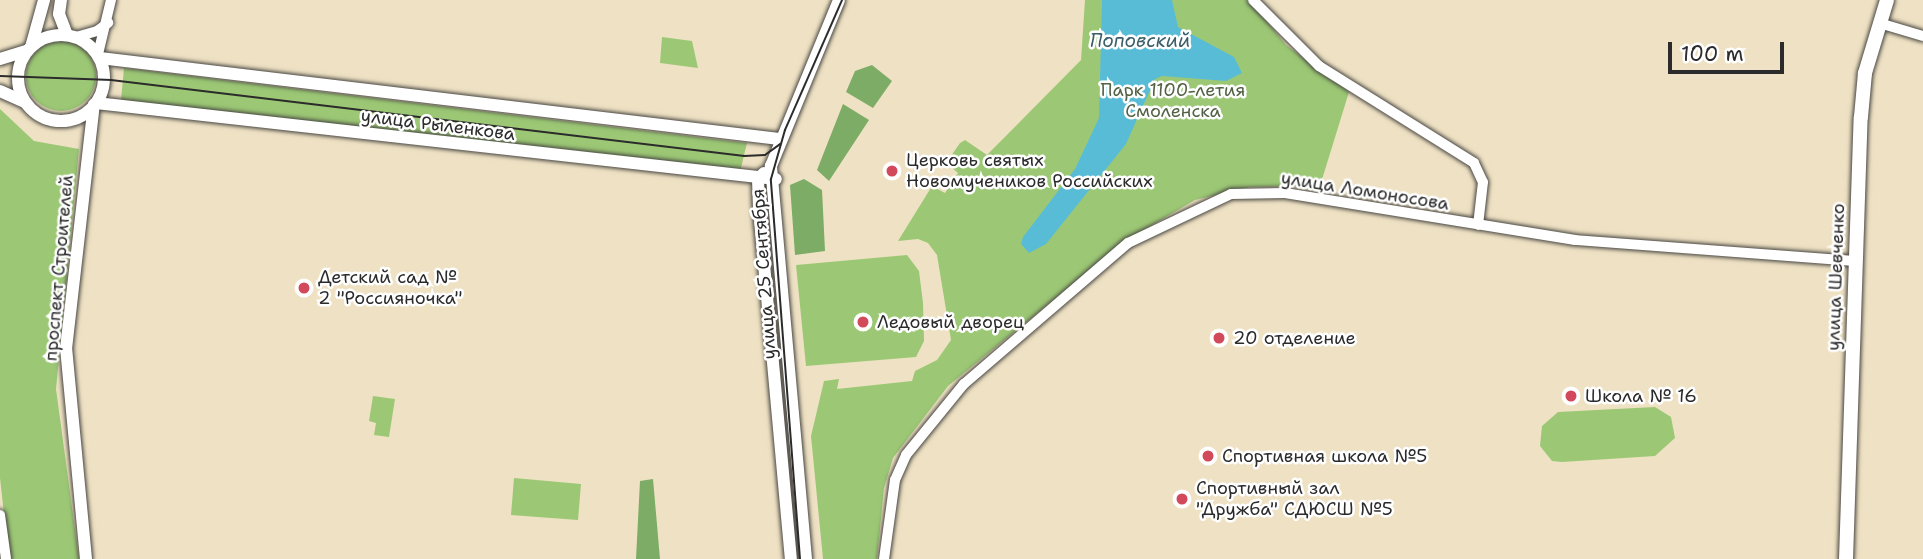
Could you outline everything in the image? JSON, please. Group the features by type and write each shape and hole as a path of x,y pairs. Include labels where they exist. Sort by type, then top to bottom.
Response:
{"main road":[{"path":"25,102 18,76 44,0"},
{"path":"61,0 59,14 71,36 99,56 104,80 95,104 67,120"},
{"name":"улица 25 Сентября","path":"806,559 776,179 771,166 779,139 839,0"},
{"name":"улица Шевченко","path":"1846,559 1865,73 1887,0"},
{"path":"0,59 29,49 41,39 71,36"},
{"name":"улица Рыленкова","path":"99,56 779,139"},
{"path":"0,91 25,102 44,117 67,120 77,125 89,146"},
{"name":"улица Рыленкова","path":"95,104 776,179"},
{"name":"проспект Строителей","path":"86,559 66,349 95,104"},
{"path":"771,166 758,178 791,559"}],"street":[{"path":"99,56 111,0"},
{"path":"1253,0 1319,66 1474,163 1483,182 1478,225"},
{"path":"71,36 97,31 108,23"},
{"path":"1879,23 1923,36"},
{"name":"улица Ломоносова","path":"884,559 895,480 922,432 966,382 1128,243 1231,194 1285,192 1478,225 1680,250 1856,261"},
{"path":"0,514 6,559"}],"green space":[{"name":"Парк 1100-летия Смоленска","path":"1085,0 1249,0 1286,45 1349,92 1320,186 1250,187 1195,200 1128,239 948,386 893,458 884,488 877,559 823,559 811,436 824,381 839,379 837,389 912,381 915,371 937,360 951,340 937,255 928,243 918,239 898,241 932,186 945,193 958,173 946,163 960,143 965,140 987,155 1081,60"},
{"path":"662,37 692,41 698,68 660,63"},
{"path":"61,41 86,51 96,76 86,101 61,111 36,101 26,76 36,51"},
{"path":"872,65 892,81 873,108 846,92 855,71"},
{"path":"124,68 747,143 740,172 121,100"},
{"path":"843,104 869,120 829,181 817,170"},
{"path":"0,109 34,141 79,149 56,389 79,559 9,559 0,478"},
{"path":"804,179 822,190 825,251 795,255 790,185"},
{"name":"Ледовый дворец","path":"907,255 919,271 923,303 924,341 916,357 806,366 796,265"},
{"path":"373,396 395,399 389,437 374,435 376,423 369,421"},
{"path":"1655,407 1671,417 1675,438 1655,456 1562,462 1552,461 1540,446 1542,426 1558,412"},
{"path":"514,478 581,484 578,520 511,515"},
{"path":"653,479 660,559 636,559 640,481"}],"water":[{"name":"Поповский","path":"1102,0 1172,0 1178,27 1234,57 1242,73 1226,81 1162,76 1155,79 1126,144 1046,244 1029,253 1021,244 1023,237 1075,169 1099,118"}],"tram line":[{"path":"800,559 771,179 785,130 842,0"},
{"path":"0,76 111,80 744,156 765,155 780,144"}],"place":[{"name":"Церковь святых Новомучеников Российских","path":"892,171"},
{"name":"Детский сад № 2 \"Россияночка\"","path":"304,288"},
{"name":"Ледовый дворец","path":"863,322"},
{"name":"20 отделение","path":"1219,338"},
{"name":"Школа № 16","path":"1571,396"},
{"name":"Спортивная школа №5","path":"1208,456"},
{"name":"Спортивный зал \"Дружба\" СДЮСШ №5","path":"1182,499"}]}
